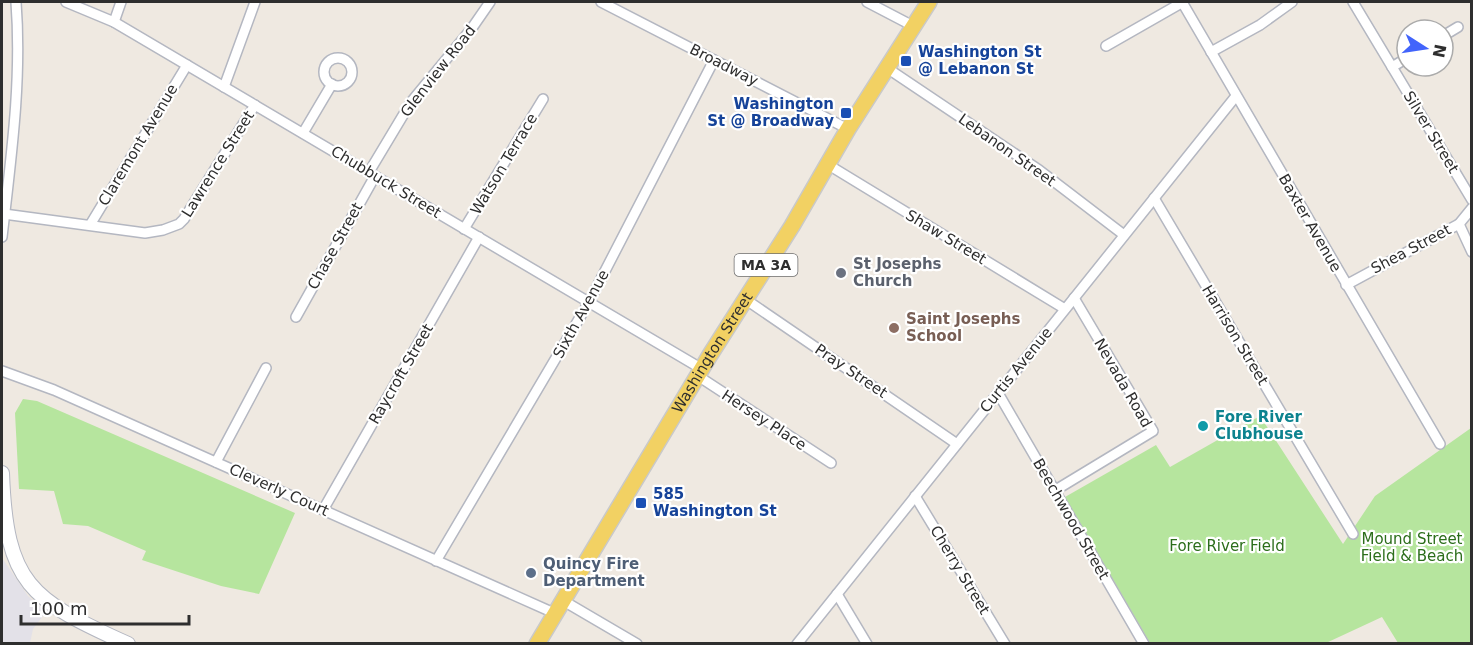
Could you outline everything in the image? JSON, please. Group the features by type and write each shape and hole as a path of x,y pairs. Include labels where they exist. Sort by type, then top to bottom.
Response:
{"main road":[{"name":"Washington Street","path":"537,644 700,372 792,226 848,129 929,2"},
{"path":"2,473 6,547 30,586 57,609 128,644"}],"street":[{"path":"2,237 17,102 19,47 16,2"},
{"name":"Chubbuck Street","path":"66,2 114,22 186,64 589,302 700,372"},
{"path":"114,22 122,2"},
{"path":"224,87 255,2"},
{"name":"Glenview Road","path":"372,174 411,102 472,28 490,2"},
{"name":"Broadway","path":"602,2 848,129"},
{"path":"867,2 913,26"},
{"path":"1106,46 1183,2"},
{"name":"Baxter Avenue","path":"1183,2 1440,444"},
{"path":"1211,52 1260,25 1292,2"},
{"name":"Silver Street","path":"1353,2 1472,200"},
{"name":"Sixth Avenue","path":"436,561 589,302 714,60"},
{"name":"Claremont Avenue","path":"90,225 186,64"},
{"name":"Lebanon Street","path":"887,68 1039,170 1124,235"},
{"path":"303,133 332,84"},
{"name":"Curtis Avenue","path":"797,644 1236,96"},
{"name":"Watson Terrace","path":"464,229 543,99"},
{"name":"Lawrence Street","path":"4,214 145,233 179,224 203,191 255,105"},
{"name":"Shaw Street","path":"827,165 1065,309"},
{"name":"Chase Street","path":"296,317 372,174"},
{"name":"Harrison Street","path":"1154,198 1353,534"},
{"name":"Shea Street","path":"1346,285 1459,224 1472,208"},
{"path":"1459,224 1472,252"},
{"name":"Raycroft Street","path":"323,510 479,237"},
{"name":"Nevada Road","path":"1054,491 1153,431 1074,298"},
{"name":"Pray Street","path":"745,299 957,444"},
{"path":"216,462 266,368"},
{"name":"Cleverly Court","path":"2,371 54,390 436,561 558,607 637,644"},
{"name":"Hersey Place","path":"700,372 831,463"},
{"name":"Beechwood Street","path":"998,393 1144,644"},
{"name":"Cherry Street","path":"915,496 1005,644"},
{"path":"837,594 867,644"}],"shaded area":[{"path":"2,558 28,596 46,612 33,629 30,643 2,643"}],"green space":[{"path":"23,399 37,401 295,513 259,594 221,586 142,560 146,551 88,526 63,524 54,491 19,489 15,413"},
{"name":"Fore River Field","path":"1260,416 1343,544 1375,496 1471,428 1471,643 1398,643 1382,617 1326,643 1150,643 1065,497 1156,445 1170,467"}],"place":[{"name":"Washington St @ Lebanon St","path":"906,61"},
{"name":"Washington St @ Broadway","path":"846,113"},
{"name":"St Josephs Church","path":"841,273"},
{"name":"Saint Josephs School","path":"894,328"},
{"name":"Fore River Clubhouse","path":"1203,426"},
{"name":"585 Washington St","path":"641,503"},
{"name":"Quincy Fire Department","path":"531,573"}],"park label":[{"name":"Mound Street Field & Beach","path":"1412,548"}]}
